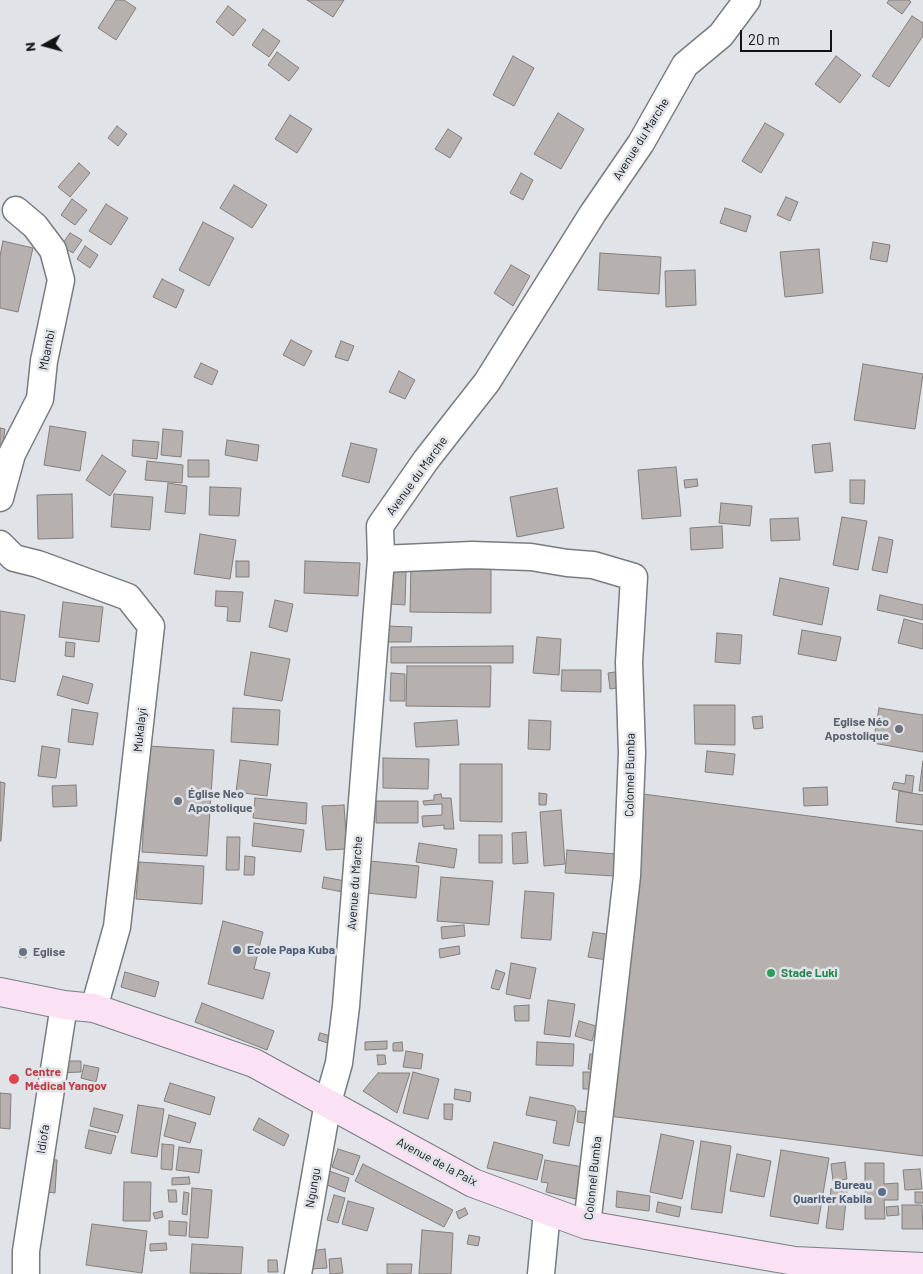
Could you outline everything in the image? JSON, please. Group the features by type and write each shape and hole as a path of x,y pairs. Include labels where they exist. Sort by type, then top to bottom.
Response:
{"street":[{"name":"Avenue du Marche","path":"328,1102 339,1063 346,1006 381,559 380,526 426,460 487,382 593,213 641,143 685,65 721,36 747,0"},
{"name":"Mbambi","path":"0,498 12,454 40,399 44,361 61,280 53,250 35,226 16,210"},
{"name":"Mukalayi","path":"0,544 14,558 38,564 128,597 151,626 117,927 94,1008"},
{"name":"Colonnel Bumba","path":"381,559 472,555 531,557 593,565 634,577 629,662 632,753 627,876 587,1225"},
{"name":"Avenue de la Paix","path":"0,992 64,1005 94,1008 254,1063 473,1183 587,1225 794,1268 923,1267"},
{"name":"Idiofa","path":"26,1274 26,1252 64,1005"},
{"name":"Ngungu","path":"298,1274 328,1102"},
{"path":"541,1274 547,1211"}],"building":[{"path":"116,0 124,0 136,8 116,40 98,28"},
{"path":"307,0 344,0 333,17"},
{"path":"889,0 909,0 911,2 902,14 887,3"},
{"path":"228,6 246,20 233,36 216,22"},
{"path":"912,16 923,23 923,36 889,87 872,76"},
{"path":"263,29 280,41 269,57 252,45"},
{"path":"277,52 299,68 289,81 268,65"},
{"path":"513,56 534,68 514,106 493,95"},
{"path":"836,56 861,75 840,103 815,84"},
{"path":"558,113 584,129 561,169 534,154"},
{"path":"290,115 312,129 297,153 275,139"},
{"path":"765,123 784,134 761,173 742,161"},
{"path":"117,126 127,134 118,146 108,138"},
{"path":"448,129 462,138 450,158 435,149"},
{"path":"79,163 90,173 70,197 58,187"},
{"path":"521,173 533,180 523,200 510,193"},
{"path":"234,185 267,205 252,228 220,208"},
{"path":"786,197 798,202 790,221 777,215"},
{"path":"72,199 87,210 75,225 61,215"},
{"path":"106,204 128,218 111,245 89,231"},
{"path":"725,208 751,216 746,232 720,223"},
{"path":"203,222 234,238 209,286 179,270"},
{"path":"70,233 82,240 73,253 61,246"},
{"path":"3,241 33,248 18,312 0,308 0,256"},
{"path":"873,242 890,245 887,262 870,259"},
{"path":"85,246 98,255 90,268 77,259"},
{"path":"819,249 823,293 785,297 780,252"},
{"path":"600,253 661,257 659,294 598,290"},
{"path":"511,265 530,276 513,306 494,293"},
{"path":"695,270 696,305 666,307 665,271"},
{"path":"162,279 184,290 176,308 153,297"},
{"path":"291,340 312,351 304,366 283,355"},
{"path":"341,341 354,346 348,361 335,357"},
{"path":"201,363 218,371 212,385 194,377"},
{"path":"863,364 923,374 915,429 854,420"},
{"path":"399,371 415,380 405,399 389,392"},
{"path":"50,426 86,432 80,471 44,465"},
{"path":"0,428 5,429 0,462"},
{"path":"163,429 183,431 181,457 161,455"},
{"path":"133,440 159,442 157,459 132,456"},
{"path":"227,440 259,445 257,461 225,455"},
{"path":"351,443 377,449 369,483 342,476"},
{"path":"830,443 833,471 815,473 812,445"},
{"path":"102,455 126,471 110,496 86,480"},
{"path":"188,460 209,460 209,477 188,477"},
{"path":"147,461 183,465 182,483 145,480"},
{"path":"676,467 681,516 642,519 638,470"},
{"path":"697,479 698,486 685,488 684,480"},
{"path":"850,480 865,480 864,504 850,503"},
{"path":"168,483 187,486 185,514 165,512"},
{"path":"210,487 241,488 239,516 209,515"},
{"path":"557,488 564,528 517,537 510,497"},
{"path":"72,494 73,538 38,539 37,495"},
{"path":"114,494 153,497 150,530 111,527"},
{"path":"721,503 752,506 750,526 719,523"},
{"path":"842,517 867,521 858,570 833,565"},
{"path":"798,518 800,540 771,541 770,519"},
{"path":"722,526 723,548 691,550 690,528"},
{"path":"200,534 236,540 230,579 194,574"},
{"path":"879,537 893,540 887,573 872,570"},
{"path":"236,561 249,561 249,577 236,577"},
{"path":"305,561 360,563 358,596 304,593"},
{"path":"411,563 491,564 491,613 410,612"},
{"path":"392,570 406,571 405,605 390,604"},
{"path":"780,578 829,588 822,625 773,615"},
{"path":"216,591 243,592 240,622 227,621 228,607 215,606"},
{"path":"880,595 923,605 923,620 877,610"},
{"path":"275,600 293,604 287,632 269,627"},
{"path":"63,602 103,607 99,642 59,637"},
{"path":"0,611 25,615 15,682 0,679"},
{"path":"904,619 923,624 923,649 898,643"},
{"path":"387,626 412,627 411,642 387,642"},
{"path":"802,630 841,637 836,661 798,654"},
{"path":"717,633 742,635 740,664 715,662"},
{"path":"537,637 561,639 559,675 533,673"},
{"path":"66,642 75,643 74,657 65,656"},
{"path":"513,646 513,663 391,663 391,647"},
{"path":"251,652 290,659 282,701 244,695"},
{"path":"407,666 491,666 490,707 406,706"},
{"path":"562,670 601,670 601,692 561,691"},
{"path":"622,671 624,687 610,689 608,673"},
{"path":"391,673 405,674 405,701 390,701"},
{"path":"63,676 93,684 88,704 57,695"},
{"path":"694,705 735,705 735,745 695,744"},
{"path":"233,708 280,710 278,745 231,742"},
{"name":"Eglise Néo Apostolique","path":"879,708 923,715 923,752 873,743"},
{"path":"72,709 98,713 93,745 68,742"},
{"path":"762,716 763,728 754,729 752,717"},
{"path":"457,720 459,745 416,747 414,723"},
{"path":"529,720 551,721 550,750 528,749"},
{"path":"42,746 60,749 56,778 38,776"},
{"name":"Église Neo Apostolique","path":"148,746 214,750 207,856 142,852"},
{"path":"707,751 735,754 733,775 705,772"},
{"path":"383,758 429,759 428,789 383,788"},
{"path":"240,760 271,764 267,796 236,792"},
{"path":"923,761 923,791 919,791"},
{"path":"460,764 502,764 502,822 460,821"},
{"path":"906,775 914,776 912,793 892,789 894,782 905,784"},
{"path":"0,782 5,783 1,841 0,841"},
{"path":"76,785 77,806 53,807 52,786"},
{"path":"827,787 828,805 804,806 803,788"},
{"path":"899,791 923,795 923,825 896,822"},
{"path":"539,793 547,794 546,805 539,805"},
{"path":"441,794 442,798 451,798 454,829 444,829 444,825 423,827 422,816 442,815 442,804 424,805 423,801 434,800 434,795"},
{"name":"Stade Luki","path":"643,794 923,831 923,1156 601,1115"},
{"path":"255,798 307,803 306,824 253,818"},
{"path":"376,801 418,801 418,823 376,823"},
{"path":"344,805 347,849 326,850 322,806"},
{"path":"561,810 565,864 544,866 540,812"},
{"path":"254,823 304,830 301,852 252,846"},
{"path":"526,832 528,863 513,864 512,833"},
{"path":"479,835 502,835 502,863 479,863"},
{"path":"227,837 240,837 239,870 226,870"},
{"path":"419,843 457,849 454,868 416,862"},
{"path":"567,850 616,854 614,876 565,873"},
{"path":"245,856 255,857 254,875 244,875"},
{"path":"370,861 419,866 416,898 367,893"},
{"path":"139,862 204,866 202,904 136,899"},
{"path":"324,877 345,881 343,892 322,888"},
{"path":"441,877 493,881 489,925 437,921"},
{"path":"525,891 554,893 551,940 521,938"},
{"name":"Ecole Papa Kuba","path":"223,921 263,932 254,969 270,973 263,999 208,984"},
{"path":"464,925 465,936 442,939 441,927"},
{"path":"593,932 612,935 607,960 588,957"},
{"path":"459,946 460,954 440,958 439,949"},
{"name":"Eglise","path":"20,947 26,948 26,958 19,957"},
{"path":"511,963 536,968 530,999 506,994"},
{"path":"496,970 505,973 499,990 491,988"},
{"path":"125,972 159,982 155,997 121,987"},
{"path":"548,1000 575,1004 570,1037 544,1034"},
{"path":"202,1003 274,1031 267,1050 195,1022"},
{"path":"529,1005 529,1021 515,1021 514,1006"},
{"path":"579,1021 596,1026 592,1041 575,1036"},
{"path":"320,1033 331,1036 328,1043 318,1040"},
{"path":"387,1041 387,1049 365,1050 365,1042"},
{"path":"402,1042 403,1051 393,1051 393,1043"},
{"path":"537,1042 574,1044 573,1066 536,1065"},
{"path":"406,1051 423,1054 421,1069 403,1067"},
{"path":"590,1054 600,1055 598,1070 588,1069"},
{"path":"377,1055 385,1055 386,1064 378,1065"},
{"path":"57,1061 81,1061 81,1072 57,1073"},
{"path":"84,1065 99,1068 96,1082 81,1078"},
{"path":"413,1072 439,1079 428,1119 403,1113"},
{"path":"583,1072 596,1072 595,1089 583,1089"},
{"path":"378,1073 410,1073 397,1113 363,1091"},
{"path":"170,1083 215,1097 210,1115 164,1101"},
{"path":"455,1089 471,1092 470,1102 454,1099"},
{"path":"0,1093 11,1094 10,1129 0,1128"},
{"path":"530,1097 574,1106 576,1109 569,1146 553,1143 557,1121 526,1115"},
{"path":"444,1104 453,1104 452,1120 444,1119"},
{"path":"138,1105 164,1109 157,1157 131,1153"},
{"path":"94,1108 123,1115 118,1133 90,1126"},
{"path":"578,1111 592,1112 590,1124 577,1122"},
{"path":"169,1115 196,1123 190,1143 164,1136"},
{"path":"259,1118 289,1135 284,1146 253,1130"},
{"path":"89,1130 116,1136 111,1154 85,1148"},
{"path":"661,1134 694,1141 682,1199 650,1192"},
{"path":"701,1141 731,1146 722,1213 691,1209"},
{"path":"494,1142 543,1155 537,1180 487,1168"},
{"path":"162,1144 174,1145 172,1170 161,1169"},
{"path":"179,1147 202,1150 199,1173 176,1170"},
{"path":"338,1149 360,1156 353,1175 332,1167"},
{"path":"781,1150 829,1158 818,1224 770,1216"},
{"path":"737,1154 771,1161 764,1197 730,1191"},
{"path":"43,1159 57,1160 55,1193 41,1191"},
{"path":"545,1160 583,1167 576,1199 546,1192 548,1183 541,1182"},
{"path":"845,1162 847,1179 833,1181 831,1164"},
{"name":"Bureau Quariter Kabila","path":"865,1163 884,1163 884,1184 898,1183 898,1200 884,1200 885,1219 865,1219"},
{"path":"363,1164 453,1210 444,1227 355,1181"},
{"path":"318,1167 349,1178 345,1192 314,1180"},
{"path":"920,1169 922,1189 905,1190 903,1170"},
{"path":"189,1177 190,1184 172,1185 172,1178"},
{"path":"124,1182 151,1182 150,1221 123,1221"},
{"path":"192,1188 212,1190 208,1238 189,1237"},
{"path":"831,1189 847,1191 843,1230 826,1228"},
{"path":"168,1190 176,1190 177,1202 169,1202"},
{"path":"617,1191 650,1196 649,1211 616,1207"},
{"path":"184,1192 189,1193 187,1215 182,1214"},
{"path":"915,1192 923,1192 923,1203 915,1203"},
{"path":"334,1195 345,1198 338,1223 327,1220"},
{"path":"348,1201 374,1208 367,1231 342,1224"},
{"path":"658,1202 681,1207 679,1217 656,1212"},
{"path":"902,1205 922,1205 923,1229 902,1229"},
{"path":"898,1206 899,1215 887,1216 886,1207"},
{"path":"465,1208 468,1214 459,1219 456,1212"},
{"path":"162,1211 163,1217 155,1219 153,1213"},
{"path":"169,1221 187,1222 186,1236 169,1235"},
{"path":"92,1224 147,1231 142,1273 86,1265"},
{"path":"422,1230 453,1233 451,1274 419,1274"},
{"path":"469,1235 480,1237 478,1246 467,1244"},
{"path":"166,1243 167,1250 150,1251 150,1244"},
{"path":"192,1244 243,1247 241,1274 190,1273"},
{"path":"325,1249 327,1268 311,1269 309,1251"},
{"path":"341,1258 343,1273 330,1274 329,1259"},
{"path":"268,1260 277,1260 278,1272 268,1272"},
{"path":"387,1264 412,1264 411,1274 387,1274"}],"place":[{"name":"Eglise Néo Apostolique","path":"899,729"},
{"name":"Église Neo Apostolique","path":"178,801"},
{"name":"Ecole Papa Kuba","path":"237,950"},
{"name":"Eglise","path":"23,952"},
{"name":"Stade Luki","path":"771,973"},
{"name":"Centre Médical Yangov","path":"14,1079"},
{"name":"Bureau Quariter Kabila","path":"882,1192"}]}
